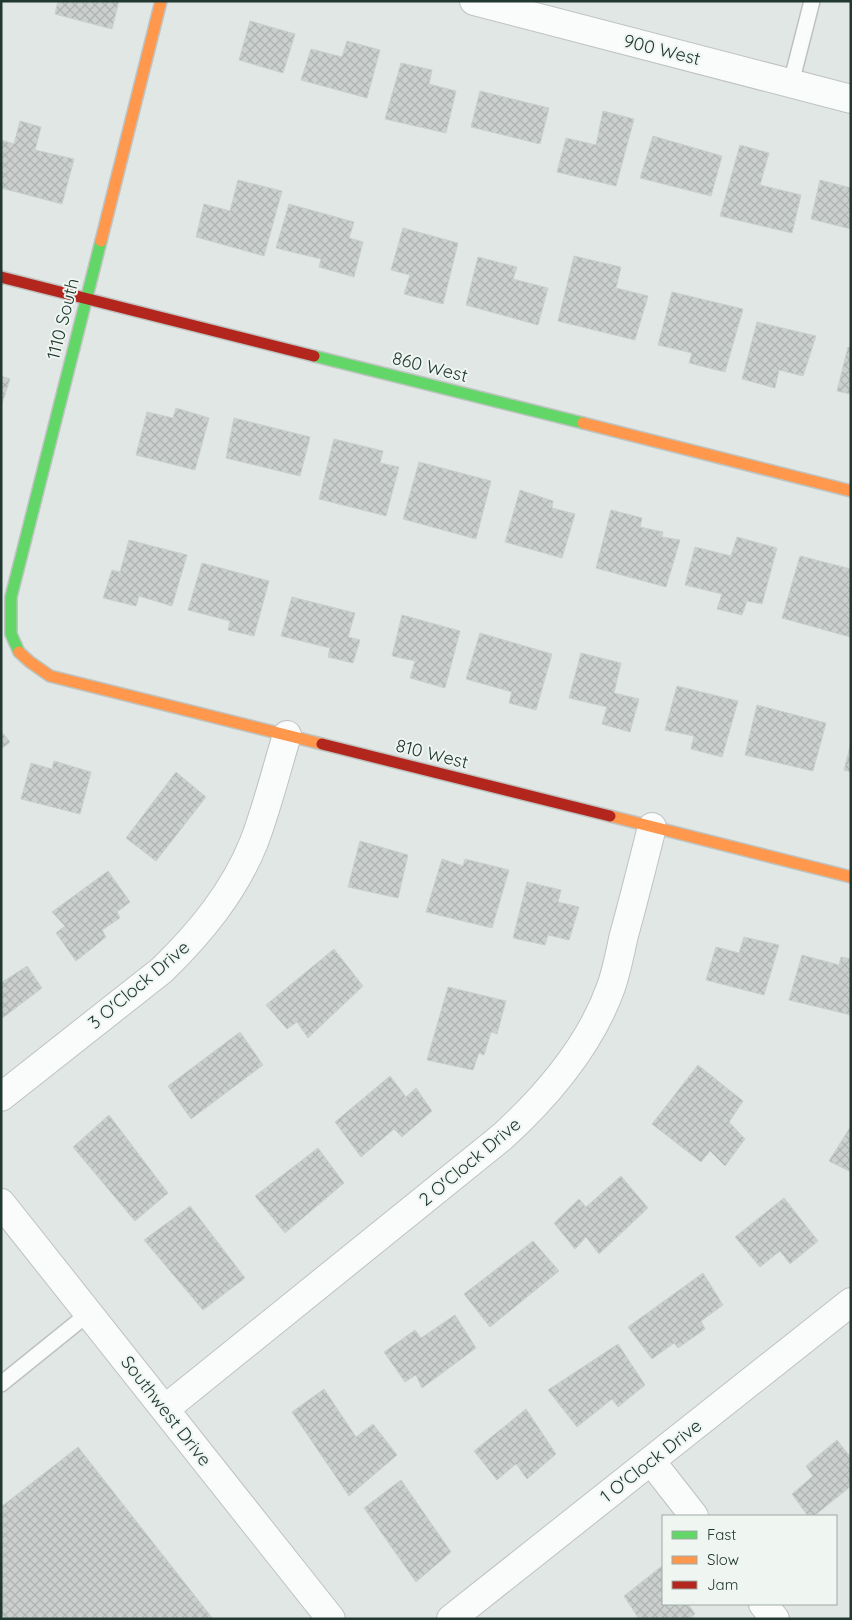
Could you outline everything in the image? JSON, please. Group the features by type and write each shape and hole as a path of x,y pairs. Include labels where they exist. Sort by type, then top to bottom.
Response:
{"street":[{"name":"1110 South","path":"15,646 10,623 11,597 161,1"},
{"name":"900 West","path":"474,1 851,99"},
{"name":"860 West","path":"1,277 851,491"},
{"name":"810 West","path":"15,646 31,663 50,676 851,877"},
{"name":"3 O'Clock Drive","path":"1,1097 162,970 206,924 240,871 254,842 287,736"},
{"name":"2 O'Clock Drive","path":"165,1409 502,1137 547,1093 584,1042 599,1015 611,986 652,827"},
{"name":"Southwest Drive","path":"1,1203 331,1619"},
{"name":"1 O'Clock Drive","path":"451,1619 851,1302"},
{"path":"651,1461 693,1515"},
{"path":"764,1605 775,1619"}],"lane":[{"path":"791,83 812,1"},
{"path":"1,1384 89,1313"}],"building":[{"path":"58,1 119,1 112,29 55,14"},
{"path":"250,21 295,34 283,73 239,60"},
{"path":"347,41 380,50 367,98 301,80 311,49 342,57"},
{"path":"401,63 432,70 429,84 456,91 446,133 385,119"},
{"path":"480,91 549,108 540,144 471,127"},
{"path":"603,111 634,119 616,186 557,172 566,138 596,145"},
{"path":"20,121 41,127 35,150 74,159 62,204 1,188 1,140 14,144"},
{"path":"653,136 722,156 711,196 640,178"},
{"path":"740,145 769,153 760,185 801,195 792,233 720,216"},
{"path":"238,180 282,191 264,256 196,237 204,204 230,211"},
{"path":"820,180 851,188 851,229 811,219"},
{"path":"289,204 354,222 349,238 363,242 354,277 319,267 321,259 276,248"},
{"path":"403,228 458,243 443,304 404,294 410,275 391,270"},
{"path":"574,256 621,267 616,288 648,296 635,340 558,321"},
{"path":"478,257 517,267 513,279 548,288 538,325 466,305"},
{"path":"672,292 743,309 725,372 689,363 692,353 658,345"},
{"path":"757,322 816,336 803,376 779,370 775,388 742,379"},
{"path":"848,347 851,348 851,394 837,391"},
{"path":"1,376 10,379 1,407"},
{"path":"176,408 209,418 195,470 136,455 147,412 173,418"},
{"path":"234,418 310,437 300,476 226,458"},
{"path":"334,439 383,451 380,463 399,467 386,516 319,499"},
{"path":"419,462 491,481 476,539 403,519"},
{"path":"520,490 553,501 552,508 575,514 562,558 505,542"},
{"path":"611,510 642,518 640,527 663,532 662,537 680,540 666,587 596,568"},
{"path":"737,537 777,548 762,604 747,601 742,615 717,609 722,594 685,585 695,547 731,556"},
{"path":"129,540 187,555 172,606 139,596 136,606 103,598 112,570 120,572"},
{"path":"800,556 851,569 849,580 851,580 850,637 782,618"},
{"path":"202,563 269,581 254,636 228,630 230,621 188,610"},
{"path":"292,597 355,613 348,637 360,640 353,663 328,657 330,648 281,636"},
{"path":"402,615 460,631 445,688 410,678 415,661 392,656"},
{"path":"480,633 552,654 536,710 509,703 512,692 466,679"},
{"path":"581,653 621,663 614,693 639,699 630,732 602,724 607,707 569,698"},
{"path":"677,686 738,701 722,757 691,749 694,736 665,730"},
{"path":"757,705 826,723 813,771 745,755"},
{"path":"1,731 10,742 1,749"},
{"path":"851,743 851,772 844,770"},
{"path":"54,761 91,772 80,814 21,799 31,763 52,769"},
{"path":"176,772 206,797 156,861 126,838"},
{"path":"360,841 408,855 398,898 348,887"},
{"path":"442,859 463,866 465,859 509,870 492,928 426,912"},
{"path":"108,871 130,902 117,912 120,918 102,930 106,937 76,961 56,933 65,926 52,912"},
{"path":"527,882 561,890 558,902 579,907 569,940 548,935 545,945 513,938"},
{"path":"744,937 779,945 764,995 706,980 716,947 739,953"},
{"path":"334,949 363,986 308,1038 297,1022 287,1029 266,1005"},
{"path":"802,955 839,965 841,957 851,959 851,1015 789,1000"},
{"path":"27,966 42,988 1,1019 1,983"},
{"path":"448,987 506,1001 497,1034 491,1032 484,1055 479,1053 473,1070 427,1060"},
{"path":"240,1032 263,1065 191,1119 168,1086"},
{"path":"698,1065 743,1101 729,1122 745,1139 725,1166 710,1151 701,1162 652,1124"},
{"path":"390,1076 406,1097 416,1088 432,1111 402,1137 394,1129 361,1157 335,1122"},
{"path":"109,1115 168,1193 135,1221 73,1147"},
{"path":"851,1126 851,1172 829,1161"},
{"path":"318,1148 344,1183 285,1233 255,1196"},
{"path":"621,1176 648,1208 599,1254 586,1237 575,1249 554,1223 579,1199 586,1207"},
{"path":"784,1198 818,1241 790,1264 780,1251 760,1267 735,1237"},
{"path":"190,1206 245,1278 203,1310 144,1240"},
{"path":"533,1241 559,1271 490,1327 464,1294"},
{"path":"703,1273 723,1305 701,1321 705,1329 678,1348 674,1343 652,1359 628,1327"},
{"path":"455,1315 476,1348 422,1388 416,1375 405,1382 384,1352 415,1330 421,1338"},
{"path":"618,1344 645,1385 618,1407 612,1399 577,1427 548,1390"},
{"path":"324,1389 356,1437 373,1424 397,1455 349,1496 292,1412"},
{"path":"526,1409 556,1454 527,1479 516,1464 497,1480 474,1451"},
{"path":"837,1440 851,1458 851,1486 815,1515 807,1515 792,1494 813,1476 806,1466"},
{"path":"78,1447 213,1619 5,1619 1,1613 1,1507"},
{"path":"401,1480 451,1552 416,1582 364,1508"},
{"path":"662,1566 662,1605 689,1605 695,1614 689,1619 639,1619 624,1596"}],"traffic: fast":[{"path":"19,652 11,634 11,597 101,241"},
{"path":"314,356 583,423"}],"traffic: slow":[{"path":"101,241 161,1"},
{"path":"583,423 851,491"},
{"path":"19,652 50,676 322,744"},
{"path":"610,816 851,877"}],"traffic: jam":[{"path":"1,277 314,356"},
{"path":"322,744 610,816"}]}
